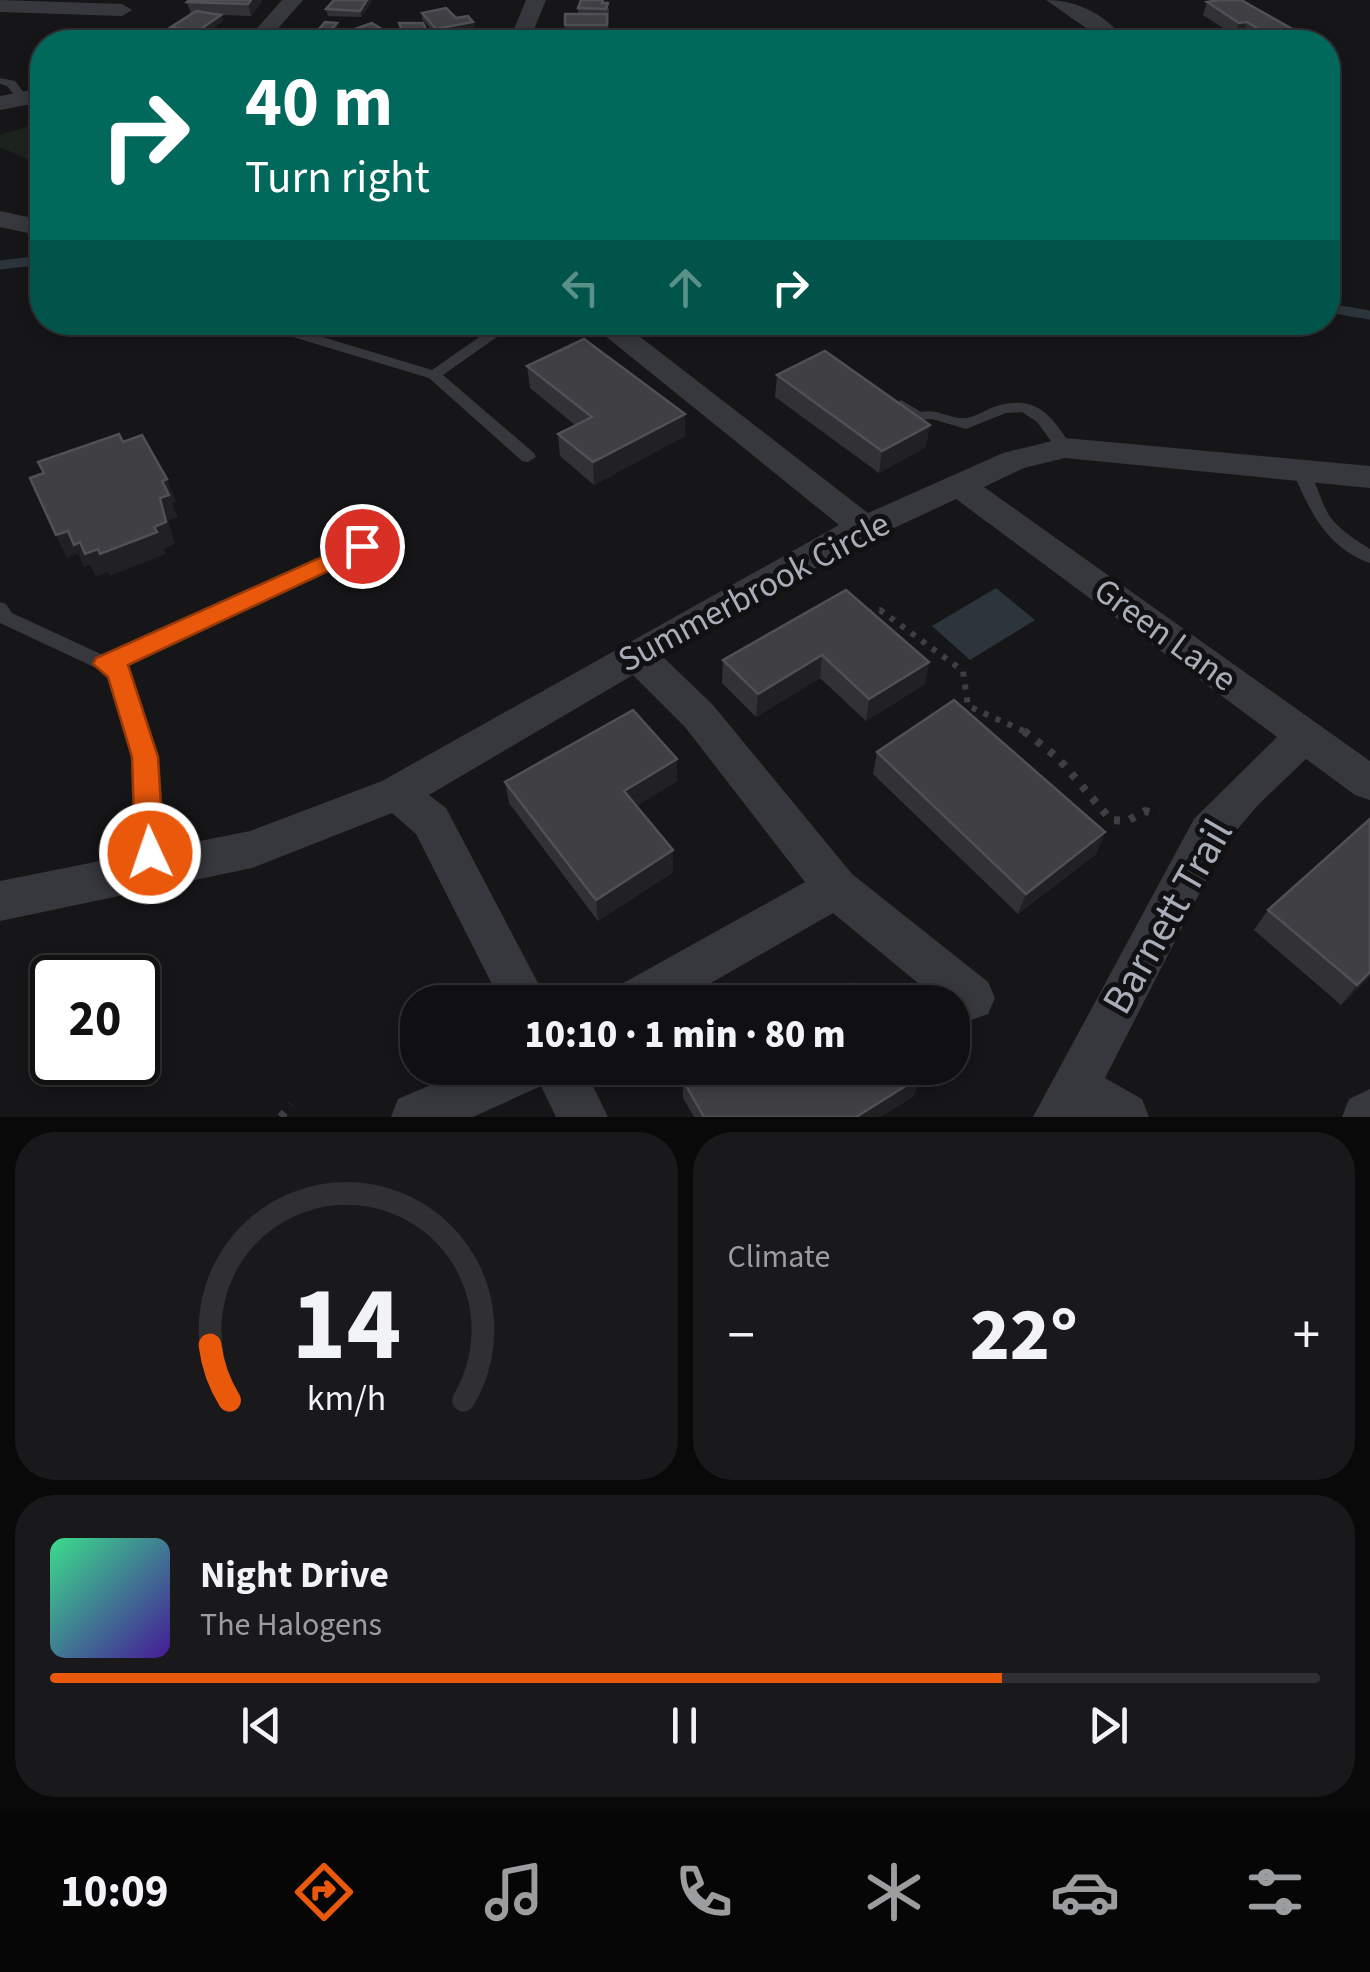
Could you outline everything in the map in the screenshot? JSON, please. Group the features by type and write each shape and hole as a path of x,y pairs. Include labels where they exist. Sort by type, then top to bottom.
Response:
{"street":[{"path":"267,30 293,0"},
{"path":"524,30 536,0"},
{"path":"1056,0 1082,13 1103,30"},
{"path":"0,6 122,10"},
{"path":"0,219 30,225"},
{"path":"619,335 865,528"},
{"name":"Summerbrook Circle","path":"0,901 252,849 397,794 833,542 1014,460 1066,448 1370,477"},
{"name":"Green Lane","path":"960,486 1370,783"},
{"path":"636,655 699,716 836,888 971,998"},
{"name":"Barnett Trail","path":"1066,1103 1208,832 1304,736"},
{"path":"397,794 431,821 516,985"},
{"path":"665,985 836,888"},
{"path":"416,1117 488,1085"},
{"path":"567,1085 583,1117"},
{"path":"1066,1103 1124,1117"}],"lane":[{"path":"0,81 11,83 22,99"},
{"path":"301,335 434,376 528,458"},
{"path":"434,376 492,335"},
{"path":"890,398 918,417 932,414 966,424 1006,405 1024,406 1042,412 1066,448"},
{"path":"1300,468 1316,512 1327,527 1370,557"},
{"path":"105,664 362,546"},
{"path":"0,609 6,618 119,671 145,757 150,873"}],"path":[{"path":"854,616 880,610 963,671 968,706 978,714 1019,728 1066,768 1110,820 1126,820 1146,811 1159,815"},
{"path":"281,1117 290,1104"}],"shaded area":[{"path":"30,126 30,161 0,147 0,135"},
{"path":"996,588 1035,620 970,660 932,626"}],"building":[{"path":"189,0 251,0 248,4"},
{"path":"334,0 367,0 360,11 326,9"},
{"path":"581,0 608,3 606,9 578,8"},
{"path":"1241,0 1294,30 1261,30 1247,22 1239,23 1207,2"},
{"path":"446,8 456,18 468,16 473,22 436,29 422,13"},
{"path":"196,11 221,15 199,30 171,27"},
{"path":"565,14 607,14 607,25 565,25"},
{"path":"325,22 337,23 331,30 319,29"},
{"path":"372,23 380,28 362,30 358,28"},
{"path":"399,23 423,23 426,29 418,30 402,30"},
{"path":"584,339 685,414 593,462 558,434 592,417 527,366"},
{"path":"825,351 930,425 882,451 777,375"},
{"path":"119,434 123,442 142,435 167,479 162,481 169,495 160,498 166,522 154,527 157,532 100,554 98,549 85,554 80,542 74,545 68,531 56,535 30,478 44,473 38,462"},
{"path":"846,590 929,662 869,699 822,655 758,694 723,660"},
{"path":"954,700 1105,832 1026,894 877,752"},
{"path":"633,710 677,759 624,791 673,850 596,900 505,782"},
{"path":"1370,819 1370,972 1357,985 1268,910"},
{"path":"686,1085 907,1085 856,1117 704,1117"}],"waterway":[{"path":"0,265 30,261"},
{"path":"1340,310 1370,315"}],"route":[{"path":"150,853 145,757 119,671 105,664 362,546"}]}
